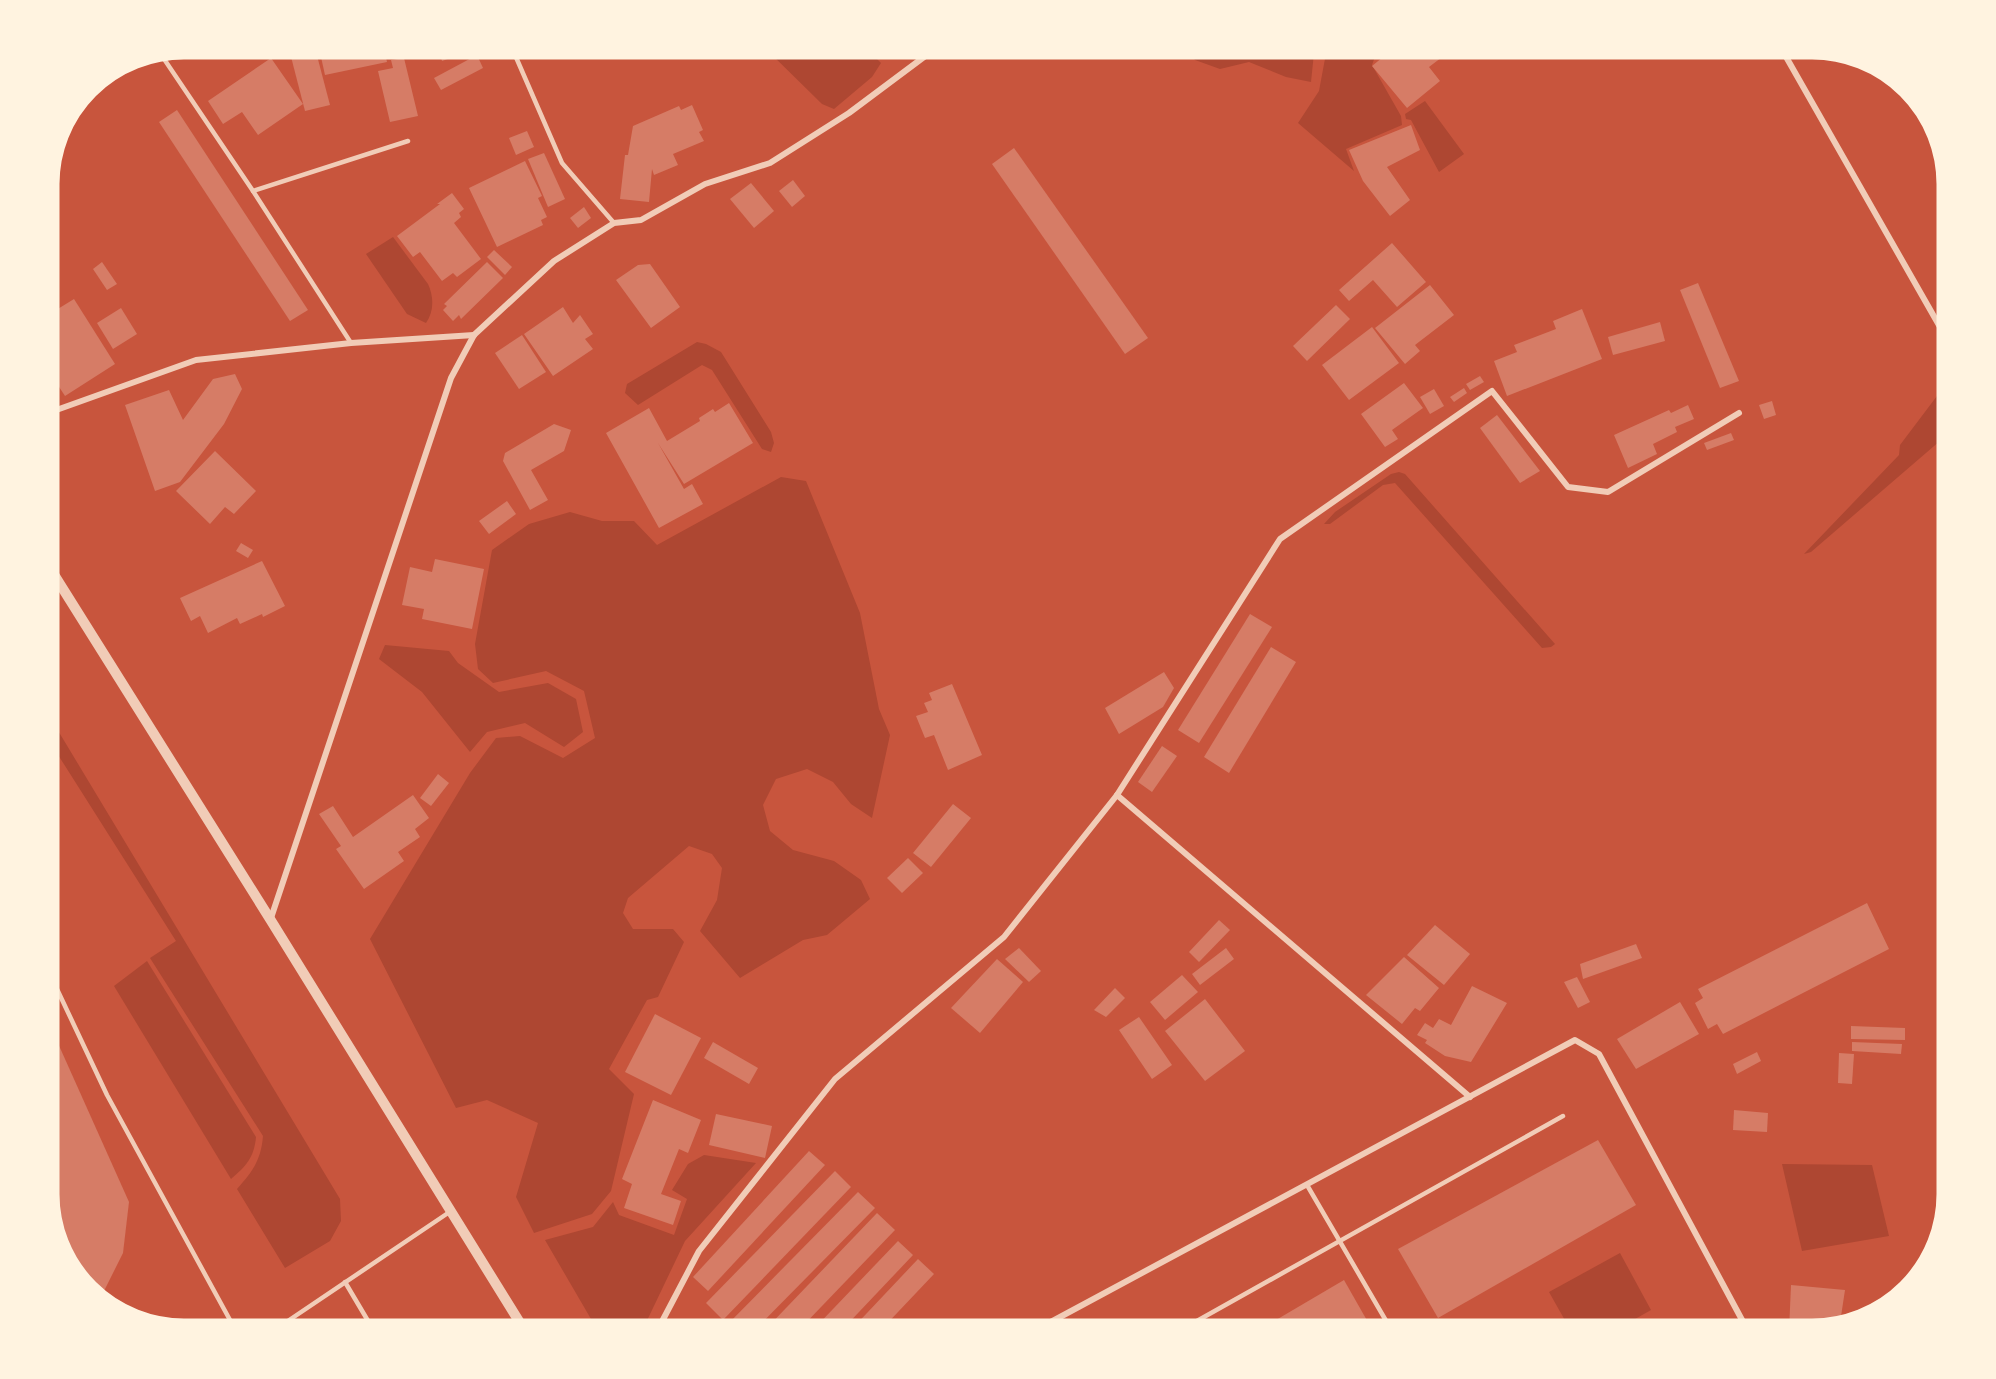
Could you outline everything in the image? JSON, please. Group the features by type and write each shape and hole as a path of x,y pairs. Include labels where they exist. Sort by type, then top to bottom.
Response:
{"street":[{"path":"270,919 451,378 474,335 554,261 614,223 641,220 705,184 770,163 849,113 923,58"},
{"path":"1787,58 1938,323"},
{"path":"59,408 196,360 351,343 474,335"},
{"path":"663,1320 699,1251 835,1079 1004,937 1117,795 1280,539 1492,391 1568,487 1608,492 1739,413"},
{"path":"59,583 518,1320"},
{"path":"1117,795 1470,1096"},
{"path":"1055,1320 1575,1040 1599,1054 1742,1320"}],"lane":[{"path":"516,58 562,163 614,223"},
{"path":"164,60 253,191 351,343"},
{"path":"253,191 408,141"},
{"path":"59,993 107,1095 230,1320"},
{"path":"1199,1320 1563,1116"},
{"path":"1307,1185 1386,1320"},
{"path":"289,1320 451,1211"},
{"path":"345,1282 367,1320"}],"shaded area":[{"path":"775,58 876,58 881,63 872,77 834,109 822,104"},
{"path":"1193,58 1313,58 1311,82 1286,77 1249,62 1220,69"},
{"path":"1325,58 1374,58 1372,65 1401,116 1402,125 1346,149 1354,171 1298,123 1319,91"},
{"path":"1425,101 1464,154 1439,172 1411,120 1406,119 1405,114"},
{"path":"393,237 430,289 432,309 426,323 407,314 366,254"},
{"path":"697,342 721,352 771,432 774,443 771,452 762,449 712,370 702,365 638,405 625,393 627,384"},
{"path":"1938,395 1938,443 1811,552 1804,554 1899,455 1900,445"},
{"path":"1399,472 1405,474 1555,644 1542,648 1395,483 1383,485 1330,524 1324,524 1335,512 1391,474"},
{"path":"781,477 806,481 860,613 879,709 890,735 872,818 851,804 833,782 807,769 776,779 763,805 770,831 793,850 834,861 861,880 870,899 827,935 803,940 740,978 700,931 717,900 722,868 712,854 689,846 628,898 623,913 633,929 673,929 684,942 658,997 647,1000 609,1069 634,1094 611,1191 592,1214 534,1233 516,1197 538,1123 487,1100 456,1108 370,939 470,773 496,738 520,736 563,758 595,738 584,691 546,671 493,683 478,669 475,644 492,550 529,524 570,512 602,521 634,521 657,545"},
{"path":"385,645 449,651 458,663 499,692 548,683 576,699 583,732 564,747 525,723 487,732 470,752 422,692 379,659"},
{"path":"59,732 340,1199 341,1221 330,1241 285,1268 237,1189 255,1165 263,1136 150,958 176,941 59,756"},
{"path":"147,961 256,1137 248,1161 231,1179 114,986"},
{"path":"704,1155 756,1163 685,1241 647,1320 592,1320 545,1240 593,1227 613,1202 619,1215 674,1235 687,1199 672,1190 688,1164"},
{"path":"1782,1164 1872,1165 1889,1236 1802,1251"},
{"path":"1620,1253 1651,1310 1633,1320 1565,1320 1549,1292"}],"building":[{"path":"271,58 303,104 258,135 242,112 223,124 208,101"},
{"path":"291,58 318,58 330,105 305,111"},
{"path":"321,58 386,58 387,62 325,75"},
{"path":"404,58 418,116 390,122 378,71 393,68 391,60"},
{"path":"471,58 478,58 483,68 441,90 434,78"},
{"path":"1382,58 1441,58 1429,67 1440,81 1407,108 1372,66"},
{"path":"692,105 703,130 699,132 704,141 673,154 678,165 654,175 652,169 649,202 620,199 625,155 628,155 633,126 679,106 681,110"},
{"path":"177,110 308,310 290,321 159,122"},
{"path":"1411,125 1420,150 1387,167 1410,200 1390,216 1363,181 1349,150"},
{"path":"527,131 534,147 516,155 509,138"},
{"path":"1014,148 1148,338 1125,354 992,164"},
{"path":"544,153 565,199 548,207 528,159"},
{"path":"525,161 542,196 538,198 547,217 541,220 543,225 497,247 469,188"},
{"path":"793,180 805,196 792,207 779,191"},
{"path":"751,183 774,211 754,228 730,199"},
{"path":"452,193 464,209 459,213 461,217 454,223 481,259 457,277 453,273 442,281 420,252 413,257 397,236"},
{"path":"584,207 591,218 578,228 570,218"},
{"path":"1392,243 1426,282 1397,307 1373,280 1349,301 1339,290"},
{"path":"494,250 512,267 505,275 487,257"},
{"path":"102,262 117,284 107,290 93,269"},
{"path":"487,262 503,278 461,319 459,315 453,321 443,310 447,306 444,304"},
{"path":"650,264 680,307 651,328 616,280 638,265"},
{"path":"1698,283 1739,381 1720,388 1680,290"},
{"path":"1430,285 1454,315 1415,345 1420,351 1405,364 1375,328"},
{"path":"74,299 115,364 65,396 59,387 59,308"},
{"path":"1336,305 1350,319 1307,361 1293,346"},
{"path":"563,307 573,323 580,315 593,334 585,339 593,349 553,376 524,334"},
{"path":"121,308 137,334 113,349 97,323"},
{"path":"1582,309 1602,359 1507,396 1494,361 1517,352 1514,345 1556,329 1553,321"},
{"path":"1660,322 1665,341 1613,355 1608,337"},
{"path":"1372,327 1399,363 1349,400 1322,365"},
{"path":"522,335 546,372 519,389 495,353"},
{"path":"235,374 242,389 224,424 180,482 155,491 125,405 169,390 183,420 213,379"},
{"path":"1480,376 1484,382 1470,390 1466,384"},
{"path":"1404,383 1423,408 1392,430 1398,439 1385,447 1361,414"},
{"path":"1464,388 1467,393 1454,402 1450,397"},
{"path":"1434,389 1444,406 1430,414 1420,397"},
{"path":"1772,401 1776,415 1764,419 1759,405"},
{"path":"729,403 753,443 684,484 658,443 684,489 692,484 703,504 659,528 606,433 649,408 667,441 700,421 699,418 713,409 715,412"},
{"path":"1688,405 1694,419 1675,427 1677,432 1653,444 1657,454 1628,468 1614,435 1669,410 1671,413"},
{"path":"1497,415 1540,471 1520,483 1480,428"},
{"path":"554,424 571,430 564,451 531,470 548,500 530,510 503,461 505,453"},
{"path":"1731,433 1734,440 1707,450 1704,443"},
{"path":"215,451 256,491 234,514 225,507 210,524 176,491"},
{"path":"507,501 516,514 489,534 479,521"},
{"path":"241,543 253,550 248,558 236,551"},
{"path":"435,559 484,569 472,629 422,619 424,609 402,605 410,567 432,572"},
{"path":"262,561 285,606 263,617 262,614 240,624 237,618 208,633 200,616 191,621 180,598"},
{"path":"1250,614 1272,627 1199,743 1178,730"},
{"path":"1271,647 1296,662 1229,773 1204,757"},
{"path":"1164,672 1174,688 1163,707 1119,734 1105,708"},
{"path":"952,684 982,755 948,770 934,735 925,738 916,716 928,712 924,703 932,700 929,693"},
{"path":"1162,746 1177,756 1152,792 1138,782"},
{"path":"438,774 449,783 431,806 420,798"},
{"path":"413,795 429,818 415,829 420,837 398,852 404,861 364,889 336,849 341,846 319,814 333,806 353,837"},
{"path":"953,804 971,818 931,867 913,853"},
{"path":"908,858 923,873 902,893 887,878"},
{"path":"1867,903 1889,949 1723,1034 1717,1024 1708,1029 1695,1003 1703,998 1698,989"},
{"path":"1219,920 1230,930 1199,962 1189,952"},
{"path":"1435,925 1470,954 1444,985 1407,955"},
{"path":"1636,944 1642,958 1583,979 1580,964"},
{"path":"1019,948 1041,971 1029,982 1005,959"},
{"path":"1226,948 1234,959 1200,985 1192,974"},
{"path":"1404,957 1439,988 1420,1011 1415,1008 1402,1024 1366,995"},
{"path":"997,959 1023,982 980,1033 951,1008"},
{"path":"1182,975 1198,992 1165,1020 1150,1002"},
{"path":"1577,977 1590,1002 1578,1008 1564,982"},
{"path":"1472,986 1507,1003 1471,1062 1445,1056 1425,1043 1427,1040 1417,1035 1425,1023 1433,1028 1439,1019 1451,1025"},
{"path":"1115,988 1125,998 1106,1017 1094,1010"},
{"path":"1205,999 1245,1051 1205,1081 1165,1031"},
{"path":"1680,1002 1699,1034 1636,1069 1617,1039"},
{"path":"655,1014 701,1038 671,1095 625,1072"},
{"path":"1139,1017 1172,1065 1152,1079 1119,1030"},
{"path":"1851,1026 1905,1028 1905,1040 1851,1039"},
{"path":"713,1042 758,1068 749,1084 704,1058"},
{"path":"1852,1042 1902,1044 1901,1054 1852,1051"},
{"path":"59,1046 129,1202 123,1253 104,1291 90,1278 75,1257 63,1227 59,1203"},
{"path":"1757,1052 1761,1061 1737,1074 1733,1064"},
{"path":"1839,1053 1854,1054 1852,1084 1838,1083"},
{"path":"653,1100 701,1120 688,1153 679,1149 661,1194 681,1201 673,1225 624,1208 632,1184 622,1179"},
{"path":"1734,1110 1768,1113 1767,1132 1733,1130"},
{"path":"716,1114 772,1126 765,1158 709,1145"},
{"path":"1598,1140 1636,1205 1438,1318 1398,1249"},
{"path":"809,1151 825,1165 708,1291 693,1277"},
{"path":"835,1171 851,1187 723,1320 706,1303"},
{"path":"858,1192 875,1208 765,1320 732,1320"},
{"path":"877,1213 895,1230 809,1320 775,1320"},
{"path":"898,1241 913,1255 851,1320 823,1320"},
{"path":"918,1259 934,1274 890,1320 860,1320"},
{"path":"1344,1280 1367,1320 1276,1320"},
{"path":"1791,1285 1845,1290 1841,1317 1789,1320"}]}
